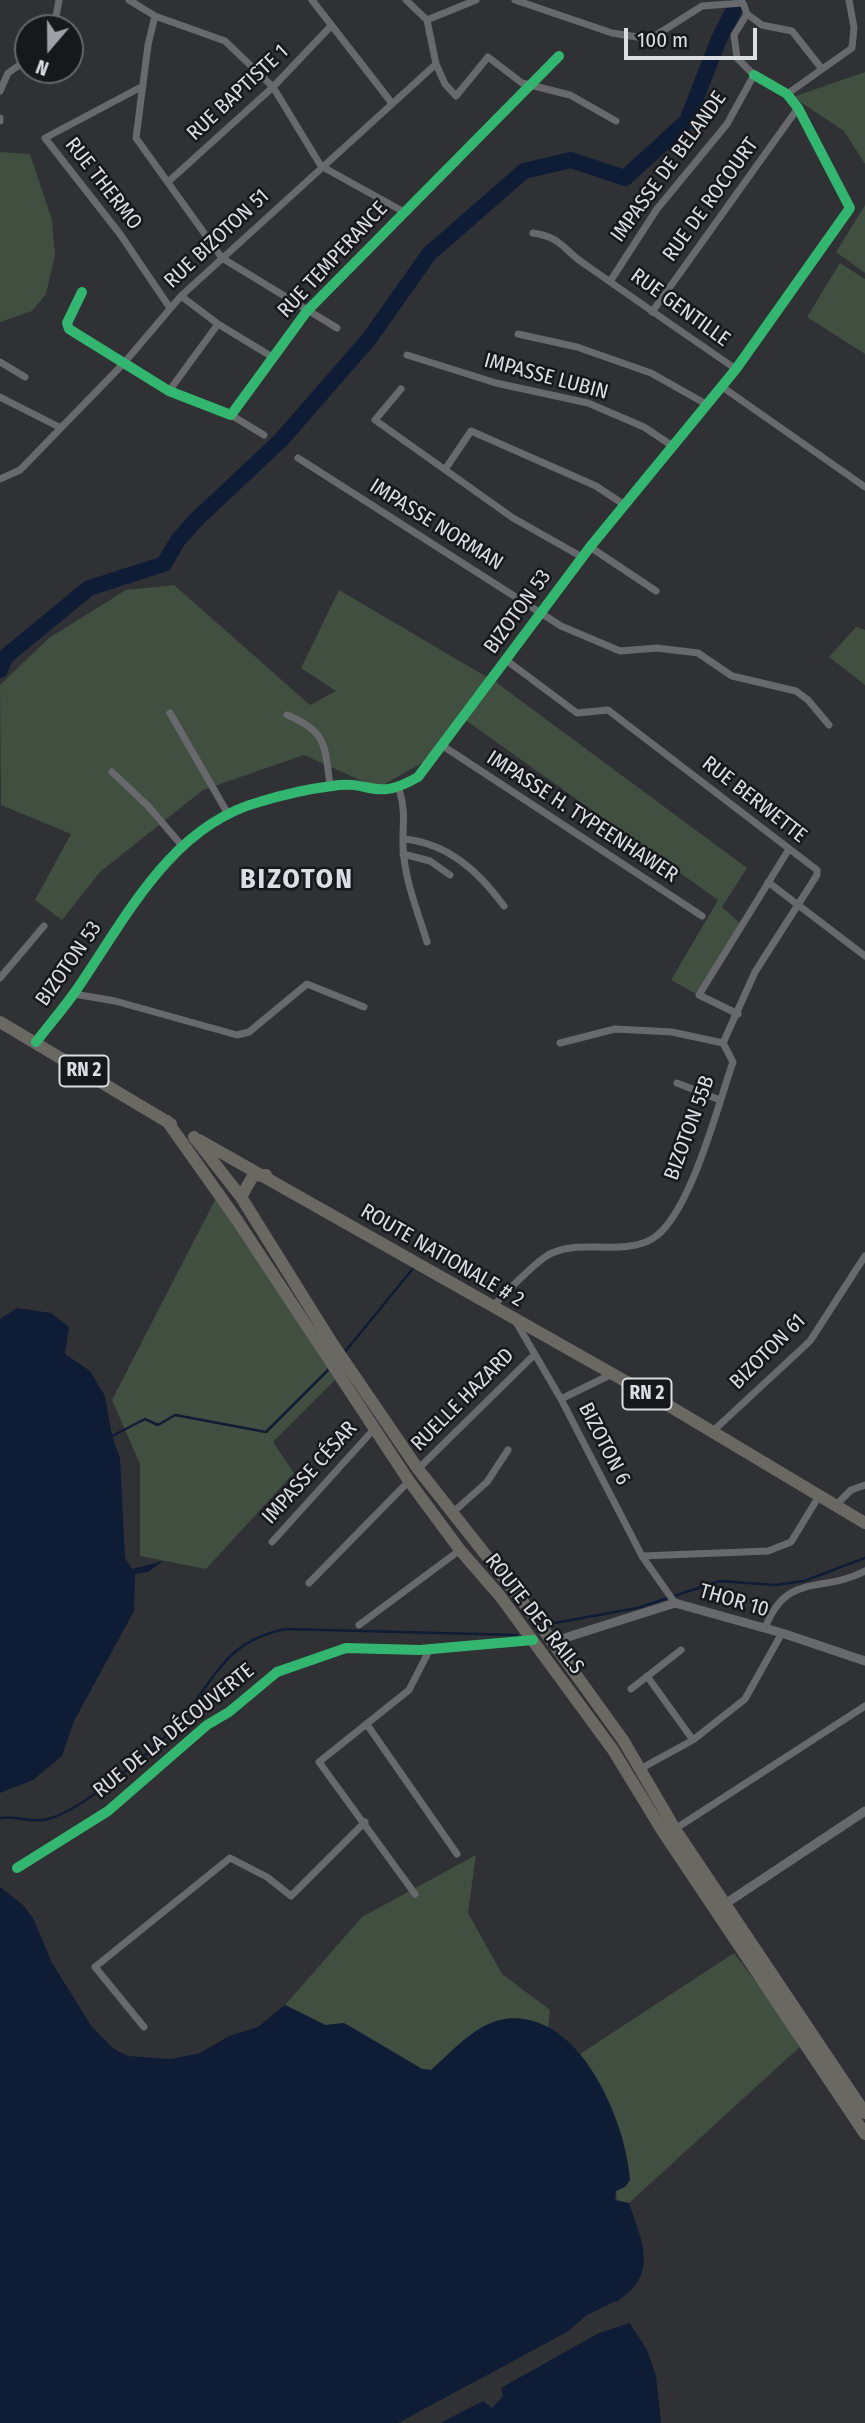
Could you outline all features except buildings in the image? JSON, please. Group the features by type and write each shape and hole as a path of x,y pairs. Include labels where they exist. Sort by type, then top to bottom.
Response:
{"main road":[{"name":"ROUTE NATIONALE # 2","path":"0,1022 194,1137 266,1175 612,1374 865,1523"},
{"name":"ROUTE DES RAILS","path":"167,1121 343,1370 450,1514 530,1611 623,1740 675,1829 865,2113"},
{"name":"ROUTE DES RAILS","path":"194,1137 241,1197 328,1347"},
{"path":"241,1197 253,1176 266,1175"},
{"name":"ROUTE DES RAILS","path":"343,1370 375,1428 409,1481 460,1550 533,1640 613,1750 663,1832 865,2134"}],"street":[{"path":"129,0 155,16 225,41 273,87 321,166 404,212"},
{"path":"312,0 330,27 391,102"},
{"path":"406,0 427,20 436,64 445,84 456,96 488,57 522,83 570,95 615,121"},
{"path":"427,20 476,0"},
{"path":"515,0 612,33 650,39 702,6 743,3 747,14 762,25 792,31 822,69"},
{"path":"787,94 852,48 854,28 849,0"},
{"path":"747,14 734,35 737,58 754,75"},
{"path":"155,16 136,138 222,258 337,328"},
{"name":"RUE BAPTISTE 1","path":"168,182 273,87 330,27"},
{"name":"RUE TEMPERANCE","path":"231,415 307,311 559,56"},
{"name":"RUE BIZOTON 51","path":"0,480 20,470 124,363 181,296 391,102 436,64"},
{"path":"0,92 8,73 14,69"},
{"name":"BIZOTON 53","path":"36,1042 74,994 137,900 200,830 228,814 260,802 330,786 383,792 398,789 418,777 623,504 736,369 850,208 798,108 787,94 754,75"},
{"name":"IMPASSE DE BELANDE","path":"611,280 657,209 727,124 754,75"},
{"name":"RUE THERMO","path":"143,86 45,138 121,234 170,308"},
{"name":"RUE DE ROCOURT","path":"652,312 798,108"},
{"name":"RUE GENTILLE","path":"533,233 555,238 584,264 611,280 652,312 736,369"},
{"path":"82,292 67,327 169,391 231,415 264,436"},
{"path":"181,296 218,324 274,358"},
{"path":"169,391 218,324"},
{"path":"518,334 577,346 651,373 706,404"},
{"name":"IMPASSE LUBIN","path":"407,355 496,383 588,403 644,427 671,445"},
{"path":"0,362 25,377"},
{"path":"721,386 865,486"},
{"path":"401,389 375,420 513,518 582,557"},
{"path":"0,397 61,428"},
{"path":"446,468 471,431 596,486 623,504"},
{"name":"IMPASSE NORMAN","path":"298,458 561,626 621,651 657,648 698,653 733,676 796,691 808,700 829,725"},
{"path":"590,547 656,591"},
{"name":"RUE BERWETTE","path":"506,660 577,713 608,710 817,873 755,972 723,1043"},
{"path":"170,713 228,814"},
{"path":"287,715 309,724 320,733 330,786"},
{"name":"IMPASSE H. TYPEENHAWER","path":"443,746 702,916"},
{"path":"113,772 183,846"},
{"path":"398,789 404,803 403,854 427,942"},
{"path":"405,839 419,840 450,852 490,887 504,906"},
{"path":"738,1014 699,995 789,849"},
{"path":"403,854 430,861 450,874"},
{"path":"768,882 799,903 865,956"},
{"path":"0,978 44,926"},
{"path":"74,994 115,1001 237,1035 249,1032 307,985 364,1007"},
{"path":"560,1043 615,1029 672,1032 723,1043"},
{"name":"BIZOTON 55B","path":"492,1307 552,1253 616,1247 650,1240 660,1232 690,1187 720,1100 733,1058 723,1043"},
{"path":"677,1083 720,1100"},
{"name":"BIZOTON 61","path":"712,1432 810,1341 865,1256"},
{"name":"BIZOTON 6","path":"516,1321 533,1356 561,1399 642,1556 675,1603"},
{"name":"RUELLE HAZARD","path":"418,1469 533,1356"},
{"path":"561,1399 612,1374"},
{"name":"IMPASSE CÉSAR","path":"271,1542 375,1428"},
{"path":"450,1514 487,1482 508,1450"},
{"name":"RUELLE HAZARD","path":"309,1583 409,1481"},
{"path":"836,1505 851,1490 865,1485"},
{"path":"642,1556 768,1551 791,1542 819,1496"},
{"path":"359,1625 460,1550"},
{"path":"765,1628 773,1607 786,1593 865,1572"},
{"name":"THOR 10","path":"550,1639 675,1603 782,1633 865,1661"},
{"path":"639,1769 693,1740 749,1695 782,1633"},
{"name":"RUE DE LA DÉCOUVERTE","path":"17,1868 108,1811 207,1726 229,1712 277,1672 346,1648 430,1649 533,1640"},
{"path":"415,1894 319,1762 368,1726 409,1690 430,1649"},
{"path":"631,1689 681,1650"},
{"path":"647,1676 693,1740"},
{"path":"675,1829 865,1706"},
{"path":"368,1726 457,1854"},
{"path":"725,1904 865,1811"},
{"path":"144,2027 95,1967 230,1858 267,1877 291,1896 365,1822"}],"green space":[{"path":"865,72 865,164 844,131 793,97"},
{"path":"0,152 30,154 52,220 55,255 46,294 32,311 0,322"},
{"path":"865,205 865,273 836,252"},
{"path":"840,263 865,279 865,354 807,317"},
{"path":"174,585 310,705 336,691 301,668 339,590 497,683 747,868 722,907 741,924 696,994 671,980 718,900 464,719 441,752 378,788 304,755 203,790 100,872 62,920 35,900 71,834 1,805 0,685 49,638 126,590"},
{"path":"856,627 865,630 865,685 829,657"},
{"path":"217,1196 335,1380 273,1442 294,1473 206,1569 140,1556 140,1464 112,1400"},
{"path":"476,1855 468,1913 502,1974 550,2010 548,2028 516,2018 491,2023 469,2036 431,2070 422,2069 344,2024 326,2025 285,2005 362,1917"},
{"path":"734,1953 803,2044 629,2203 617,2202 616,2191 630,2180 620,2129 599,2083 580,2054"}],"water":[{"path":"17,1308 51,1313 69,1327 65,1354 90,1371 105,1396 112,1436 120,1458 125,1558 132,1569 163,1561 148,1572 135,1574 134,1611 74,1721 62,1756 33,1780 0,1793 0,1319"},
{"path":"0,1887 23,1905 33,1918 52,1963 92,2027 114,2049 128,2056 171,2059 200,2053 229,2036 258,2027 285,2005 325,2025 344,2023 422,2069 431,2070 463,2040 491,2023 501,2020 528,2020 553,2030 575,2048 593,2072 608,2099 619,2128 630,2180 625,2187 616,2191 615,2200 629,2203 639,2231 644,2257 638,2281 630,2292 616,2302 647,2350 656,2376 661,2423 0,2423"}],"pier":[{"path":"616,2301 630,2323 599,2333 501,2388 503,2396 492,2408 483,2401 440,2423 398,2423 567,2332 587,2315"}],"waterway":[{"path":"0,670 5,657 89,588 164,564 178,540 198,518 281,440 369,339 429,254 524,171 571,160 625,178 687,121 719,39 739,0"},
{"path":"344,1353 415,1266"},
{"path":"112,1436 145,1419 158,1425 175,1415 266,1432 330,1368"},
{"path":"549,1624 637,1608 720,1581 776,1585 804,1581 865,1558"},
{"path":"0,1818 36,1821 48,1819 80,1804 137,1762 169,1733 234,1652 264,1635 285,1629 517,1635"}],"cycle path":[{"path":"82,292 67,323 69,329 169,391 231,415 307,311 559,56"},
{"path":"36,1042 75,992 152,879 174,854 199,832 227,814 286,795 345,785 373,789 391,788 418,777 590,547 736,369 850,208 798,108 787,94 754,75"},
{"path":"17,1868 108,1811 207,1725 229,1712 277,1672 346,1648 420,1650 533,1640"}],"district":[{"name":"BIZOTON","path":"297,880"}]}
